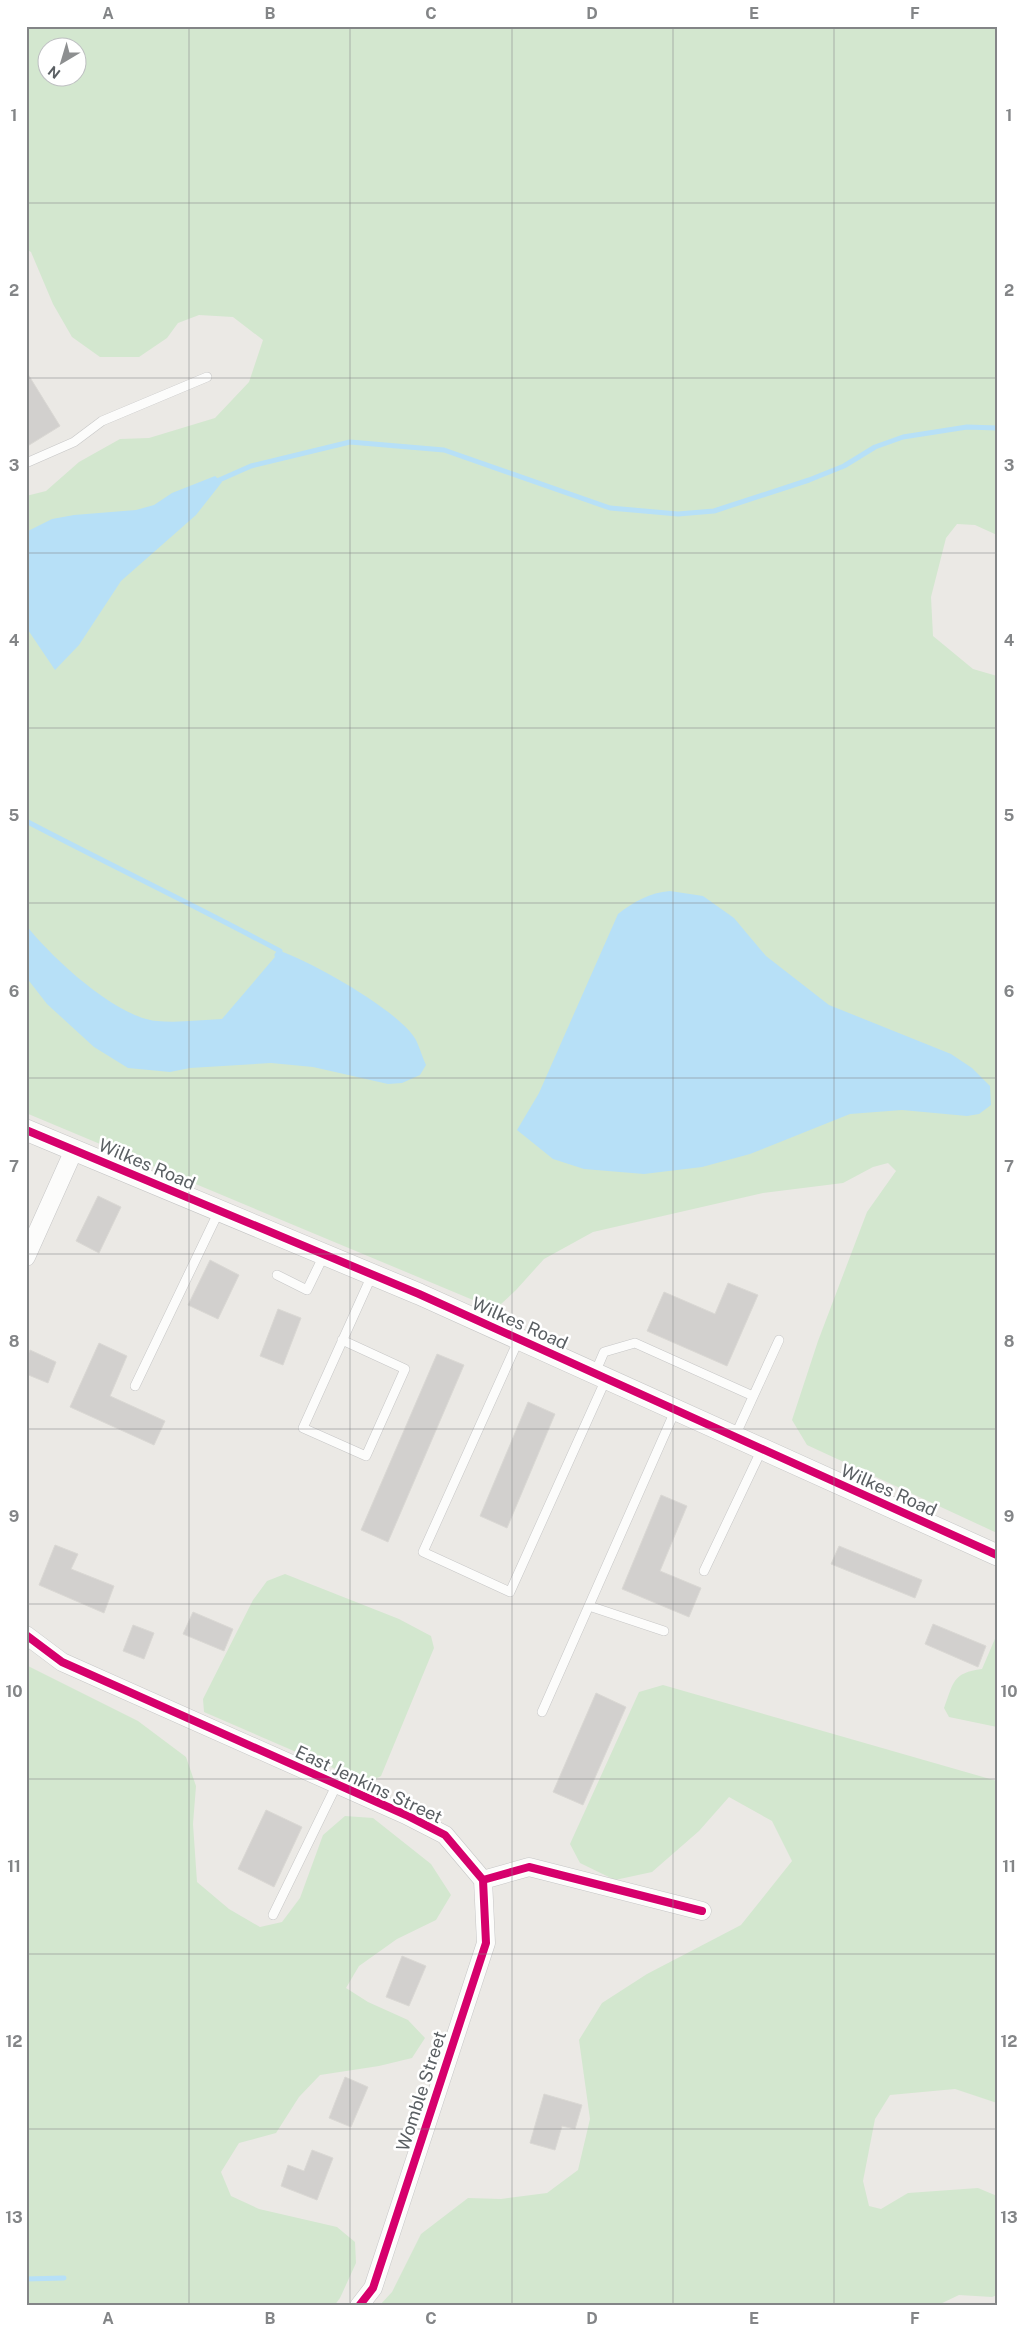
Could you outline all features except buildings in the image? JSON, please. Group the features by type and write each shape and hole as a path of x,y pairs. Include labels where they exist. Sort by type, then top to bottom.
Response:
{"street":[{"name":"Wilkes Road","path":"26,1130 372,1275 519,1339 997,1555"},
{"path":"26,1257 74,1150"},
{"name":"East Jenkins Street","path":"26,1635 62,1662 406,1815 444,1835 483,1880"},
{"path":"483,1880 529,1867 702,1911"},
{"name":"Womble Street","path":"359,2306 373,2288 486,1943 483,1880"}],"lane":[{"path":"26,463 74,442 102,421 207,377"},
{"path":"135,1386 219,1211"},
{"path":"277,1276 307,1290 324,1255"},
{"path":"342,1340 405,1368 366,1456 303,1428 342,1340 372,1275"},
{"path":"519,1339 423,1552 510,1592 600,1376 604,1352 635,1343 753,1396"},
{"path":"734,1436 779,1340"},
{"path":"542,1712 676,1410"},
{"path":"704,1571 762,1449"},
{"path":"589,1606 664,1631"},
{"path":"273,1915 337,1784"}],"green space":[{"path":"26,26 997,26 997,535 975,525 957,524 946,538 931,597 933,636 973,669 997,676 997,1533 807,1445 792,1420 818,1341 867,1212 896,1171 888,1163 873,1167 843,1183 763,1193 593,1232 544,1259 500,1305 473,1300 26,1113 26,496 46,491 79,462 120,439 149,438 215,418 249,382 263,340 233,317 199,315 178,323 167,338 139,357 100,357 72,337 53,304 31,252 26,249"},
{"path":"285,1574 399,1619 431,1636 434,1648 381,1776 368,1783 204,1712 203,1699 253,1600 267,1581"},
{"path":"997,1634 997,1727 949,1717 944,1708 953,1685 959,1676 982,1669"},
{"path":"26,1665 138,1721 186,1757 196,1786 193,1824 197,1882 229,1909 260,1927 282,1922 300,1898 323,1835 345,1816 373,1818 431,1864 451,1895 436,1920 397,1939 359,1966 346,1988 368,2002 408,2020 425,2038 412,2058 379,2066 320,2075 299,2097 276,2133 239,2143 221,2172 231,2196 259,2209 337,2227 355,2242 356,2263 340,2298 334,2306 26,2306"},
{"path":"663,1685 997,1781 997,2103 955,2089 890,2095 875,2119 863,2181 869,2206 881,2209 908,2193 978,2188 997,2196 997,2295 992,2297 959,2295 936,2306 379,2306 392,2292 421,2234 468,2198 501,2199 547,2193 578,2170 590,2119 579,2040 602,2003 647,1974 741,1925 792,1861 772,1821 729,1797 699,1831 652,1872 615,1880 580,1863 570,1844 639,1692"}],"water":[{"path":"215,476 222,482 196,515 121,581 79,645 55,670 26,627 26,532 52,519 74,515 136,510 154,505 172,493"},
{"path":"670,891 703,896 734,918 766,956 829,1005 951,1054 972,1068 990,1086 991,1105 979,1114 967,1116 902,1110 850,1114 750,1154 702,1167 644,1174 584,1169 553,1159 517,1130 539,1093 618,914 642,898"},
{"path":"26,925 51,953 85,984 123,1009 141,1017 157,1021 181,1022 222,1019 280,951 333,976 392,1015 407,1028 416,1040 426,1065 420,1075 402,1083 388,1084 313,1067 271,1063 190,1068 170,1072 128,1068 94,1047 47,1004 26,977"}],"waterway":[{"path":"217,481 251,466 350,442 444,450 610,508 678,514 714,511 809,480 844,466 875,447 903,437 967,427 997,428"},
{"path":"26,821 280,951 277,955"},
{"path":"26,2279 64,2278"}],"cycle path":[{"path":"26,1130 419,1294 997,1555"},
{"path":"26,1635 62,1662 406,1815 445,1835 483,1880 529,1867 702,1911"},
{"path":"359,2306 373,2288 486,1943 483,1880"}]}
